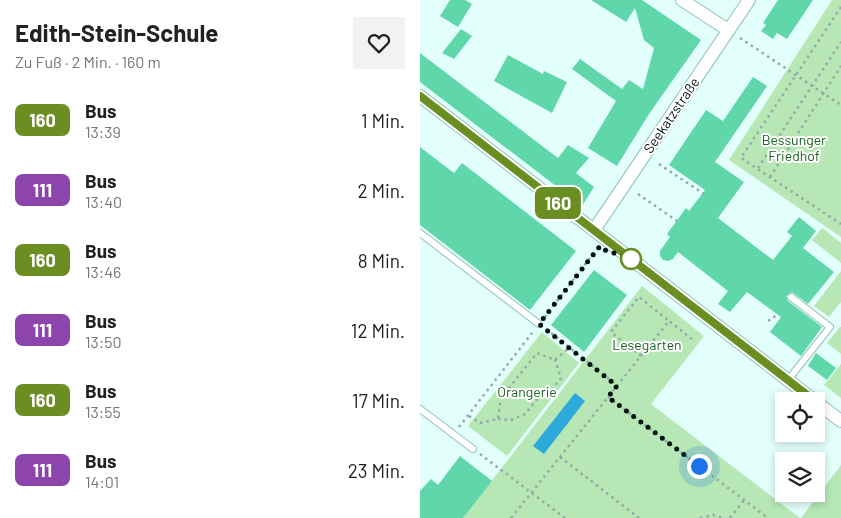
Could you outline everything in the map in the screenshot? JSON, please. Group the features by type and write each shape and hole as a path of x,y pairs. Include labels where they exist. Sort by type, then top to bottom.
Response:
{"street":[{"path":"682,0 732,33"},
{"name":"Seekatzstraße","path":"594,230 732,33 749,0"},
{"path":"420,96 803,392"},
{"path":"825,409 841,421"}],"lane":[{"path":"420,233 539,324"},
{"path":"788,380 830,327 791,297"},
{"path":"420,409 473,449"}],"path":[{"path":"841,8 741,158 841,224"},
{"path":"732,33 841,105"},
{"path":"758,168 841,42"},
{"path":"770,177 841,66"},
{"path":"659,164 704,194"},
{"path":"638,194 677,221"},
{"path":"453,434 469,416 600,246"},
{"path":"641,356 611,332 639,297 692,339"},
{"path":"768,321 777,315"},
{"path":"512,518 669,321"},
{"path":"539,324 617,386"},
{"path":"555,360 569,348"},
{"path":"498,419 500,398 537,353 555,360"},
{"path":"469,416 480,423 498,419 512,420 525,414 542,393 552,389 561,378 555,360"},
{"path":"608,397 768,518"},
{"path":"473,449 565,518"},
{"path":"560,458 640,518"},
{"path":"730,518 744,500"},
{"path":"700,518 713,515 724,518"}],"green space":[{"name":"Bessunger Friedhof","path":"832,0 841,0 841,237 729,160"},
{"path":"822,228 841,243 841,263 812,240"},
{"path":"841,271 841,302 829,317 814,306"},
{"name":"Lesegarten","path":"642,286 704,336 651,404 775,499 775,502 779,502 800,518 463,518"},
{"path":"841,327 841,354 827,343"},
{"name":"Orangerie","path":"542,332 579,363 507,456 468,426"},
{"path":"841,364 841,398 824,385"},
{"path":"841,465 841,518 801,518 813,502 825,502 825,486"}],"water":[{"path":"575,393 585,401 544,454 533,446"}],"building":[{"path":"450,0 465,0 472,4 458,27 440,16"},
{"path":"591,0 642,0 701,40 649,114 617,166 588,148 616,101 572,69 580,59 622,89 629,80 643,89 654,48 644,40 635,8 626,22"},
{"path":"778,0 813,0 787,39 777,33 773,39 761,31 766,25 763,23"},
{"path":"461,29 472,36 454,59 442,53"},
{"path":"420,53 558,158 568,145 589,158 576,173 594,187 582,206 420,82"},
{"path":"508,55 543,74 544,71 567,82 552,113 494,81"},
{"path":"753,77 767,86 715,162 744,182 718,218 773,260 792,236 787,232 799,217 816,231 803,248 834,272 808,304 792,292 786,296 788,301 822,327 801,356 770,332 781,317 747,292 730,312 718,304 728,291 678,252 673,259 668,261 663,260 660,256 660,251 670,237 667,234 686,208 689,211 705,190 669,165 706,110 723,121"},
{"path":"420,147 454,173 462,163 576,251 530,310 420,225"},
{"path":"594,270 627,295 584,352 551,325"},
{"path":"816,353 836,368 827,380 808,366"},
{"path":"460,456 492,481 463,518 420,518 420,491 431,479 438,485"}],"bus line":[{"name":"160","path":"420,96 803,392"}],"route":[{"path":"631,259 605,250 600,246 539,324 617,386 608,397 699,466"}]}
